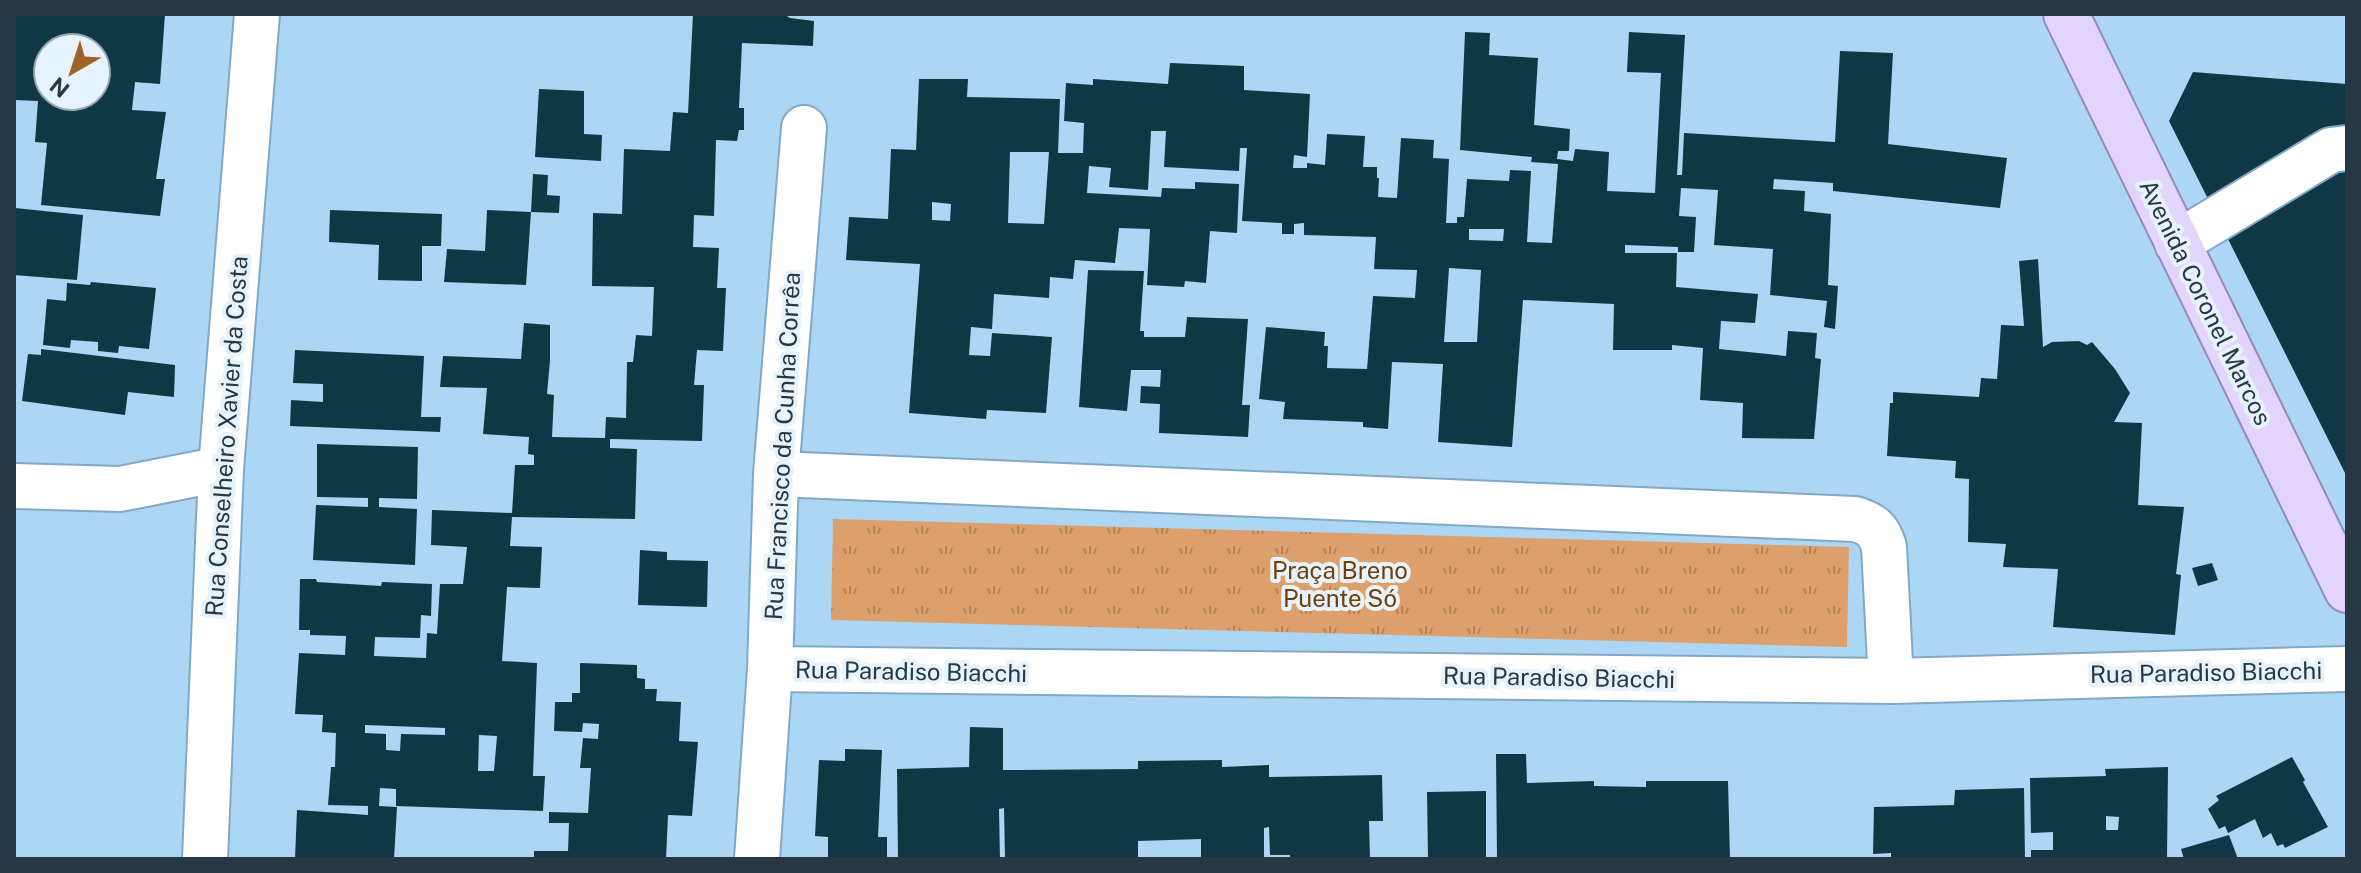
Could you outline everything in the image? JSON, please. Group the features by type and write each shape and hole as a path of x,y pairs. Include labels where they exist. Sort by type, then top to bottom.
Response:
{"main road":[{"name":"Avenida Coronel Marcos","path":"2066,14 2177,243 2336,540 2347,590"}],"street":[{"name":"Rua Conselheiro Xavier da Costa","path":"205,859 221,469 257,14"},
{"name":"Rua Francisco da Cunha Corrêa","path":"757,859 770,669 776,474 804,128"},
{"path":"2177,243 2331,150 2347,148"},
{"path":"14,486 120,489 221,469"},
{"path":"776,474 1855,519 1869,523 1880,534 1884,547 1891,681"},
{"name":"Rua Paradiso Biacchi","path":"770,669 1891,681 2347,669"}],"green space":[{"name":"Praça Breno Puente Só","path":"833,519 1849,547 1847,647 831,620"}],"building":[{"path":"14,14 165,14 160,84 135,82 132,110 166,112 156,179 165,179 160,216 41,205 47,143 35,142 37,112 112,112 112,32 32,32 32,101 14,100"},
{"path":"693,14 784,14 790,18 814,21 813,46 742,43 739,108 744,108 744,130 739,130 737,141 716,140 714,216 694,215 693,247 719,248 717,288 726,288 723,351 697,350 694,385 704,385 702,441 610,439 610,448 637,449 635,519 512,517 510,546 542,547 540,588 507,587 502,661 537,663 533,776 545,776 543,811 396,806 396,789 380,788 379,806 397,807 394,859 295,859 297,810 368,815 368,806 328,805 331,767 335,767 336,733 322,732 323,715 295,714 299,653 345,655 346,636 310,635 310,630 299,630 300,579 381,586 382,582 432,584 431,616 421,615 420,638 375,637 374,656 426,658 427,633 437,634 440,584 463,584 467,547 431,545 432,510 512,513 515,465 534,465 534,455 528,454 529,437 483,434 487,388 440,387 443,356 521,359 524,323 550,325 547,394 554,395 552,437 605,438 606,417 626,418 627,362 633,362 636,335 652,336 654,287 592,286 593,213 622,214 624,149 670,151 673,112 688,113","holes":["365,725 445,728 445,735 401,734 400,751 386,750 386,734 365,733","479,735 497,736 494,771 478,771"]},
{"path":"1465,32 1490,33 1489,55 1538,58 1534,125 1570,129 1569,151 1558,151 1557,159 1573,161 1575,149 1609,152 1607,191 1655,193 1661,73 1627,72 1629,32 1685,35 1677,175 1682,175 1684,133 1835,142 1840,51 1893,53 1888,144 2007,158 2000,208 1833,191 1833,183 1774,179 1773,189 1805,191 1804,211 1831,214 1828,285 1838,286 1835,329 1824,327 1827,301 1770,295 1773,249 1714,245 1718,190 1681,188 1679,216 1696,217 1694,252 1678,252 1678,247 1625,245 1625,253 1677,253 1676,287 1758,294 1755,323 1721,321 1719,349 1786,356 1788,331 1817,333 1815,358 1821,359 1814,439 1742,438 1743,403 1700,400 1703,348 1672,345 1672,350 1613,350 1614,304 1523,300 1512,447 1438,442 1443,364 1392,362 1388,429 1363,427 1363,422 1283,419 1285,402 1259,399 1266,327 1325,332 1327,368 1367,369 1373,296 1415,298 1417,270 1374,269 1376,237 1304,235 1304,223 1294,224 1294,234 1282,234 1282,223 1242,221 1247,148 1240,148 1239,171 1164,167 1166,131 1151,131 1148,190 1109,187 1111,168 1089,166 1087,193 1161,197 1162,188 1195,189 1195,182 1239,184 1237,233 1210,231 1206,283 1185,281 1184,287 1147,285 1150,229 1119,228 1115,263 1075,260 1073,279 1050,277 1049,298 994,294 992,329 971,327 969,355 990,356 992,333 1052,337 1046,413 987,410 986,419 909,413 920,264 846,260 849,217 888,219 891,149 916,150 919,79 968,79 967,97 1060,99 1058,153 1083,153 1084,123 1064,121 1066,83 1093,85 1093,79 1168,84 1170,63 1244,66 1244,90 1310,94 1307,157 1294,155 1293,168 1307,168 1307,163 1325,165 1327,134 1365,136 1363,167 1377,167 1378,197 1397,198 1401,138 1434,140 1433,158 1449,159 1446,223 1457,223 1457,217 1464,217 1467,179 1509,181 1510,170 1531,171 1527,242 1552,243 1558,164 1531,162 1532,157 1460,150","holes":["1010,152 1049,152 1044,224 1008,223","932,202 951,204 950,221 932,220","1469,229 1504,229 1503,241 1469,240","1449,268 1481,270 1477,342 1444,342"]},
{"path":"2193,72 2347,84 2347,477 2169,121"},
{"path":"539,89 584,91 584,134 602,135 601,161 535,157"},
{"path":"533,174 548,175 547,195 560,196 559,213 531,212"},
{"path":"15,208 83,215 77,280 14,275"},
{"path":"330,210 442,214 441,246 422,246 422,281 378,280 379,245 329,242"},
{"path":"487,210 531,212 526,285 444,282 447,249 485,251"},
{"path":"2038,259 2043,347 2052,342 2079,341 2087,345 2092,342 2130,393 2114,422 2142,423 2138,505 2184,507 2176,574 2181,575 2175,635 2053,627 2058,569 2003,567 2006,544 1968,542 1969,479 1955,478 1956,461 1887,456 1893,392 1979,397 1981,378 1997,379 2001,325 2024,326 2019,261"},
{"path":"1088,270 1144,271 1140,331 1144,331 1144,337 1185,337 1187,317 1248,319 1242,405 1250,405 1248,437 1159,433 1160,404 1140,403 1141,386 1160,387 1161,370 1131,370 1127,411 1079,407"},
{"path":"91,282 156,288 149,349 119,346 118,353 98,351 98,342 71,340 70,348 43,345 47,299 66,301 67,283 90,285"},
{"path":"41,349 175,365 174,397 128,392 125,415 22,401 28,354 41,355"},
{"path":"295,350 424,356 421,417 441,417 440,432 290,426 291,400 323,402 323,384 293,383"},
{"path":"317,444 418,447 417,499 379,498 379,507 417,509 415,565 313,560 316,505 368,507 368,498 317,497"},
{"path":"640,550 667,552 667,560 708,561 707,607 638,605"},
{"path":"2212,563 2218,580 2198,586 2192,568"},
{"path":"580,663 637,665 637,678 645,679 645,689 657,689 656,701 681,702 679,741 698,742 692,816 668,815 666,859 534,859 534,851 568,851 569,823 549,823 549,812 588,813 591,768 580,768 583,738 598,739 599,724 583,723 582,732 554,731 555,702 572,702 572,693 580,693"},
{"path":"970,727 1003,728 1003,770 1138,769 1138,761 1222,760 1222,767 1269,765 1269,777 1382,775 1383,821 1369,821 1370,859 1290,859 1290,855 1270,855 1269,827 1264,828 1264,859 1201,859 1201,839 1138,841 1138,859 1005,859 1004,808 999,809 1000,859 898,859 897,769 969,767"},
{"path":"845,749 882,750 878,837 887,837 887,859 828,859 828,837 815,836 819,760 845,761"},
{"path":"1496,754 1526,754 1527,783 1594,781 1594,786 1646,787 1646,781 1728,781 1730,859 1497,859"},
{"path":"2292,757 2328,827 2285,848 2283,844 2277,846 2271,833 2263,838 2255,819 2228,833 2225,826 2219,829 2208,809 2219,800 2216,796"},
{"path":"2168,767 2167,859 2031,859 2031,850 2053,850 2053,832 2031,833 2030,778 2106,776 2105,769","holes":["2106,816 2119,817 2118,830 2106,830"]},
{"path":"2024,788 2025,859 1891,859 1891,853 1873,854 1874,807 1954,805 1955,790"},
{"path":"1486,791 1486,859 1428,859 1427,792"},
{"path":"2229,835 2238,859 2184,859 2181,849"}]}
